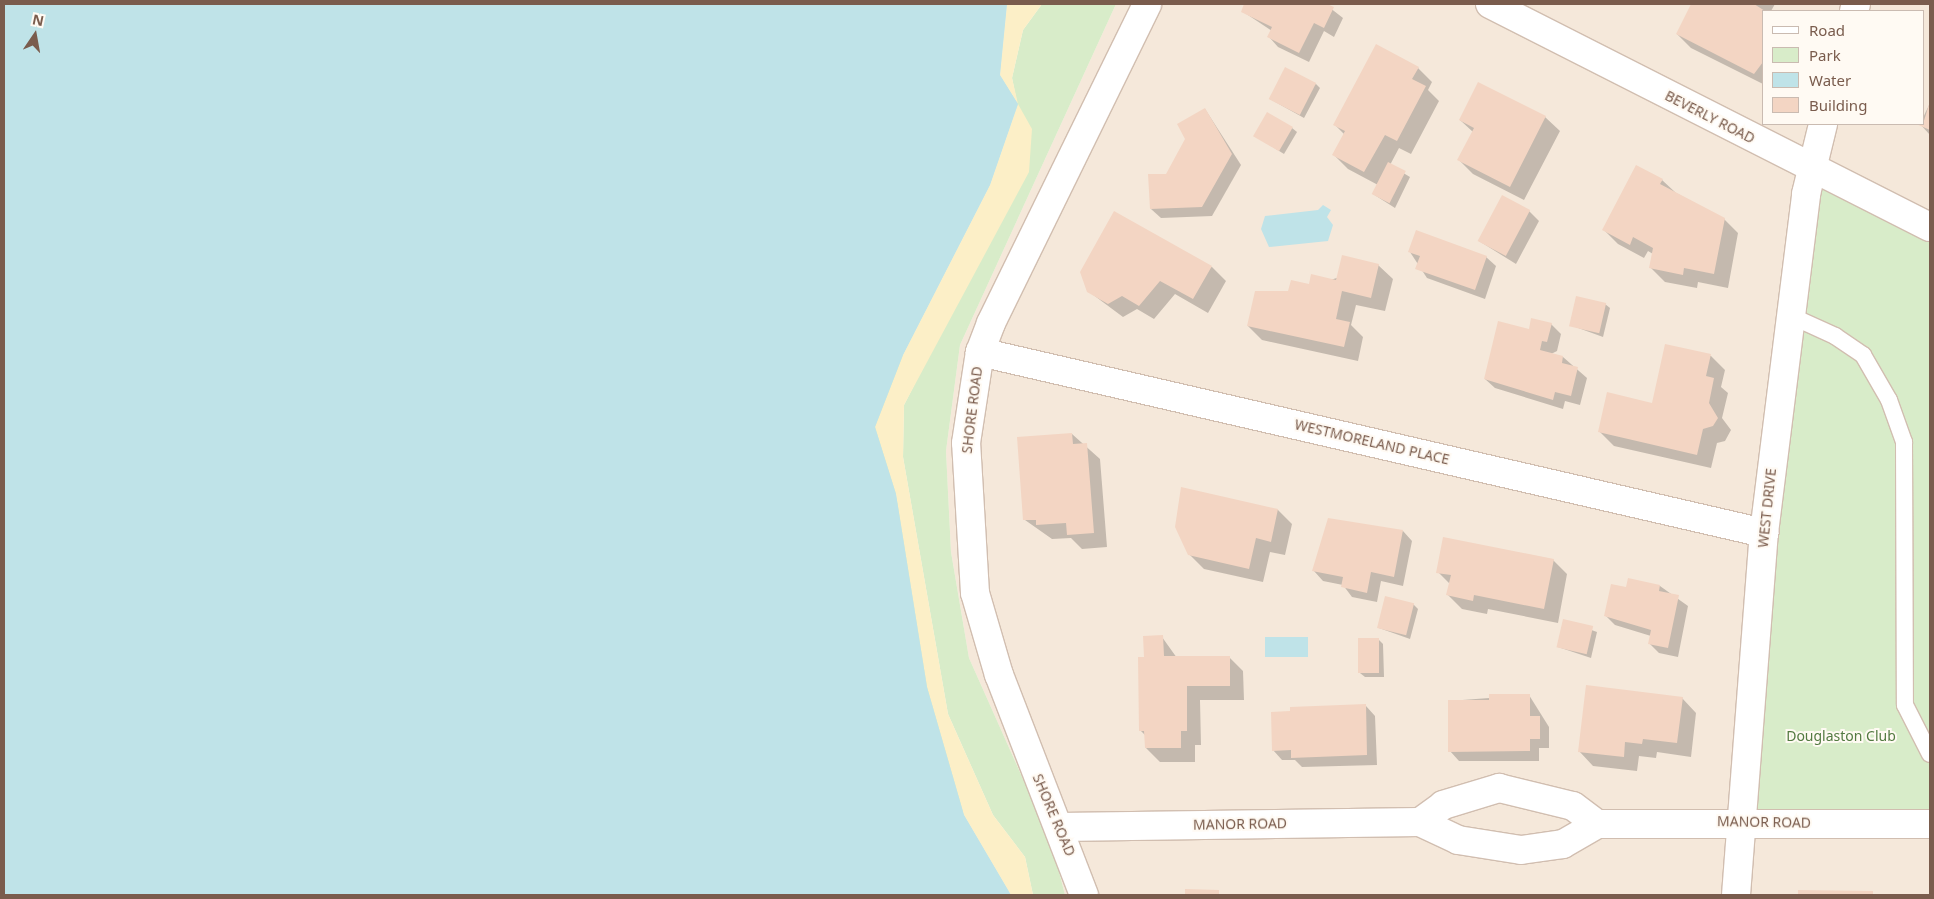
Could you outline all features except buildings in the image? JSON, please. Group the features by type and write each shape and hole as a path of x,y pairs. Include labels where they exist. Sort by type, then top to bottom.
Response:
{"street":[{"name":"SHORE ROAD","path":"1084,895 1060,827 999,675 975,593 966,443 980,352 1147,4"},
{"name":"BEVERLY ROAD","path":"1490,4 1810,169 1930,228"},
{"name":"WEST DRIVE","path":"1736,895 1744,821 1764,532 1810,169 1823,125"},
{"name":"WESTMORELAND PLACE","path":"980,352 1764,532"},
{"path":"1420,822 1443,805 1499,788 1573,806 1597,824"},
{"name":"MANOR ROAD","path":"1060,827 1420,822 1458,840 1521,850 1563,844 1597,824 1744,821 1930,824"}],"lane":[{"path":"1790,315 1835,336 1863,355 1889,400 1904,442 1905,705 1929,750"}],"shaded area":[{"path":"1116,4 1930,4 1930,895 1065,895 1052,844 969,658 951,552 946,451 960,345"}],"green space":[{"path":"1007,4 1000,75 1017,102 1012,78 1023,30 1042,4 1116,4 960,345 946,451 951,552 969,658 1052,844 1065,895 1033,895 1025,857 993,815 948,714 903,457 904,405 961,293 1018,104 990,185 903,355 896,494 964,815 1011,895 696,454"},
{"name":"Douglaston Club","path":"1813,173 1930,230 1930,824 1746,825"}],"sand":[{"path":"1007,4 1042,4 1023,30 1012,78 1018,104 1000,75"},
{"path":"1018,104 1032,129 1029,172 904,405 903,457 948,714 993,815 1025,857 1033,895 1011,895 964,815 927,687 896,494 875,427 903,355 990,185"}],"water":[{"path":"4,4 1007,4 1000,75 1018,104 990,185 903,355 875,427 896,494 927,687 964,815 1011,895 4,895"},
{"path":"1323,205 1331,210 1327,217 1333,225 1328,241 1269,247 1261,229 1265,216 1318,210"},
{"path":"1265,637 1308,637 1308,657 1265,657"}]}
